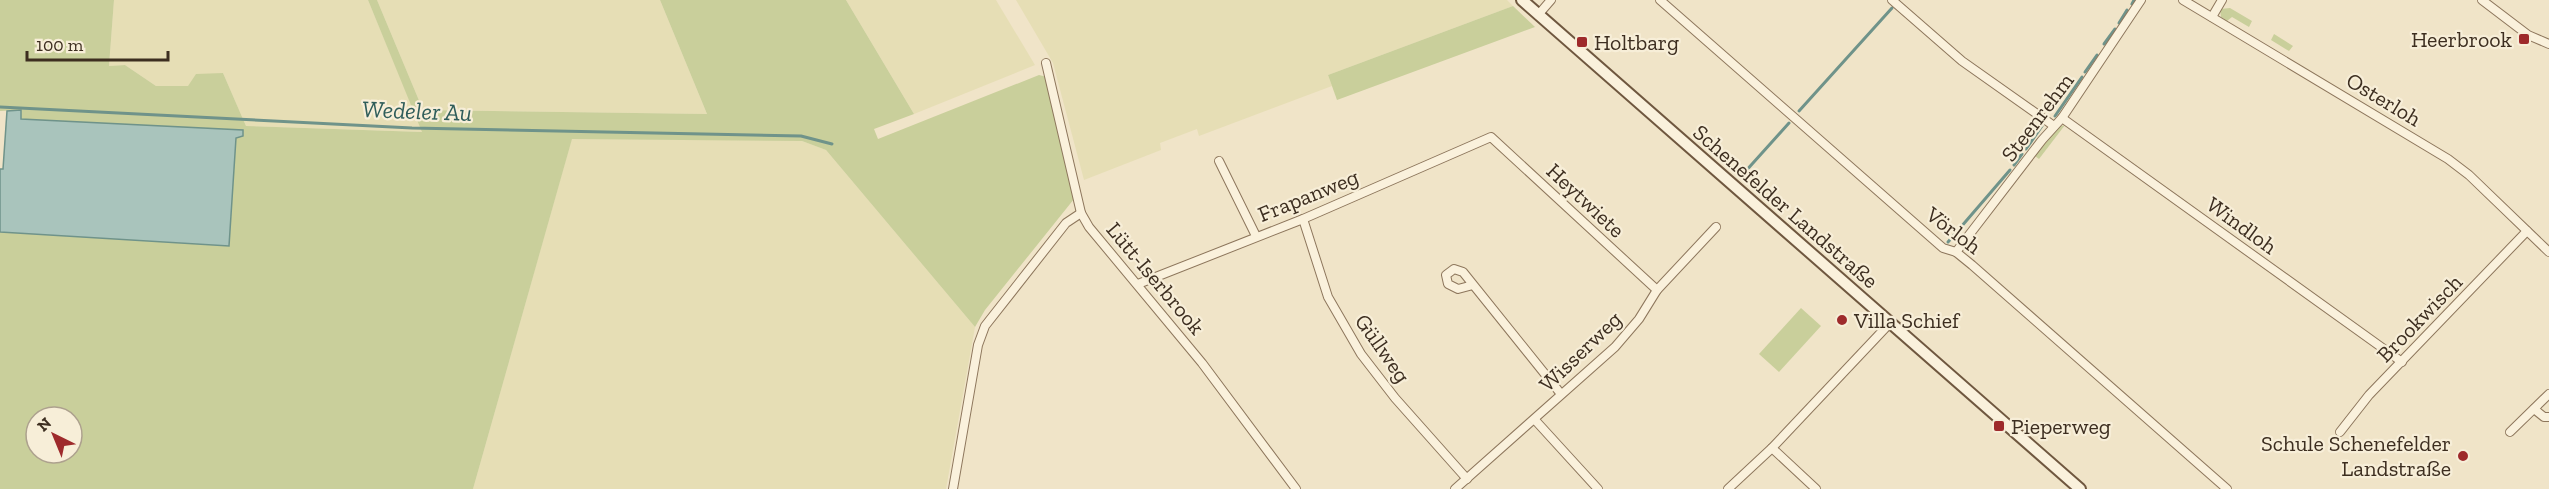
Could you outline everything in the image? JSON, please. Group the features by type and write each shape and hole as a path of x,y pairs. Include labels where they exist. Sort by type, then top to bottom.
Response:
{"main road":[{"name":"Schenefelder Landstraße","path":"1522,0 2080,489"}],"street":[{"path":"1538,15 1551,0"},
{"name":"Vörloh","path":"1660,0 1942,248 1956,252 2227,489"},
{"path":"1892,0 1962,61 2054,126"},
{"name":"Steenrehm","path":"1956,252 2062,118 2141,0"},
{"name":"Osterloh","path":"2183,0 2448,159 2469,175 2549,252"},
{"path":"2212,17 2222,0"},
{"path":"2482,0 2528,35 2549,44"},
{"name":"Lütt-Iserbrook","path":"1046,63 1081,213 1113,256 1202,363 1296,489"},
{"name":"Windloh","path":"2062,118 2402,362"},
{"name":"Frapanweg","path":"1138,284 1304,219 1491,137"},
{"name":"Heytwiete","path":"1491,137 1657,290"},
{"path":"1219,161 1256,236"},
{"path":"953,489 978,345 985,326 1066,223 1081,213"},
{"name":"Güllweg","path":"1304,219 1328,297 1361,354 1395,398 1467,479"},
{"name":"Wisserweg","path":"1455,489 1615,347 1639,319 1657,290 1716,227"},
{"name":"Brookwisch","path":"2340,432 2369,395 2527,231"},
{"path":"1473,285 1561,394"},
{"path":"1728,489 1772,448 1890,323"},
{"path":"2510,432 2549,394"},
{"path":"2534,409 2544,417 2549,417"},
{"path":"1535,420 1598,489"},
{"path":"1772,448 1816,489"}],"shaded area":[{"path":"114,0 368,0 423,132 246,126 223,73 188,86 156,86 125,65 109,66"},
{"path":"377,0 660,0 707,114 423,110"},
{"path":"846,0 996,0 1035,65 914,114"},
{"path":"1016,0 1507,0 1513,6 1328,75 1332,86 1199,136 1197,129 1160,143 1161,150 1084,180 1053,63"},
{"path":"572,138 802,141 826,150 975,327 946,489 473,489"}],"green space":[{"path":"0,0 114,0 109,66 125,65 156,86 188,86 196,74 223,73 246,126 422,132 368,0 377,0 423,110 707,114 660,0 846,0 914,114 874,129 878,139 1039,75 1047,77 1074,199 985,310 975,327 826,150 802,141 572,139 473,489 0,489 0,232 229,246 236,138 242,136 242,130 21,119 21,110 0,111"},
{"path":"1513,6 1535,27 1337,100 1328,75"},
{"path":"2230,8 2252,21 2249,27 2232,17 2227,21 2221,17 2220,9"},
{"path":"2274,34 2293,46 2289,51 2271,40"},
{"path":"2065,125 2039,159 2035,156 2058,127"},
{"path":"1801,308 1821,326 1779,372 1759,354"}],"water":[{"path":"21,110 21,119 243,130 243,136 236,138 229,246 0,232 0,169 3,169 7,111"}],"waterway":[{"path":"2132,4 2134,0"},
{"path":"1799,111 1892,8"},
{"path":"2119,23 2127,10"},
{"path":"2104,44 2115,29"},
{"path":"2085,72 2097,55"},
{"path":"2055,116 2082,77"},
{"name":"Wedeler Au","path":"0,107 412,128 801,136 832,144"},
{"path":"1744,173 1789,123"},
{"path":"2026,149 2042,126"},
{"path":"2014,165 2022,154"},
{"path":"1948,242 2010,170"}],"place":[{"name":"Heerbrook","path":"2524,39"},
{"name":"Holtbarg","path":"1582,42"},
{"name":"Villa Schief","path":"1842,320"},
{"name":"Pieperweg","path":"1999,426"},
{"name":"Schule Schenefelder Landstraße","path":"2463,456"}]}
